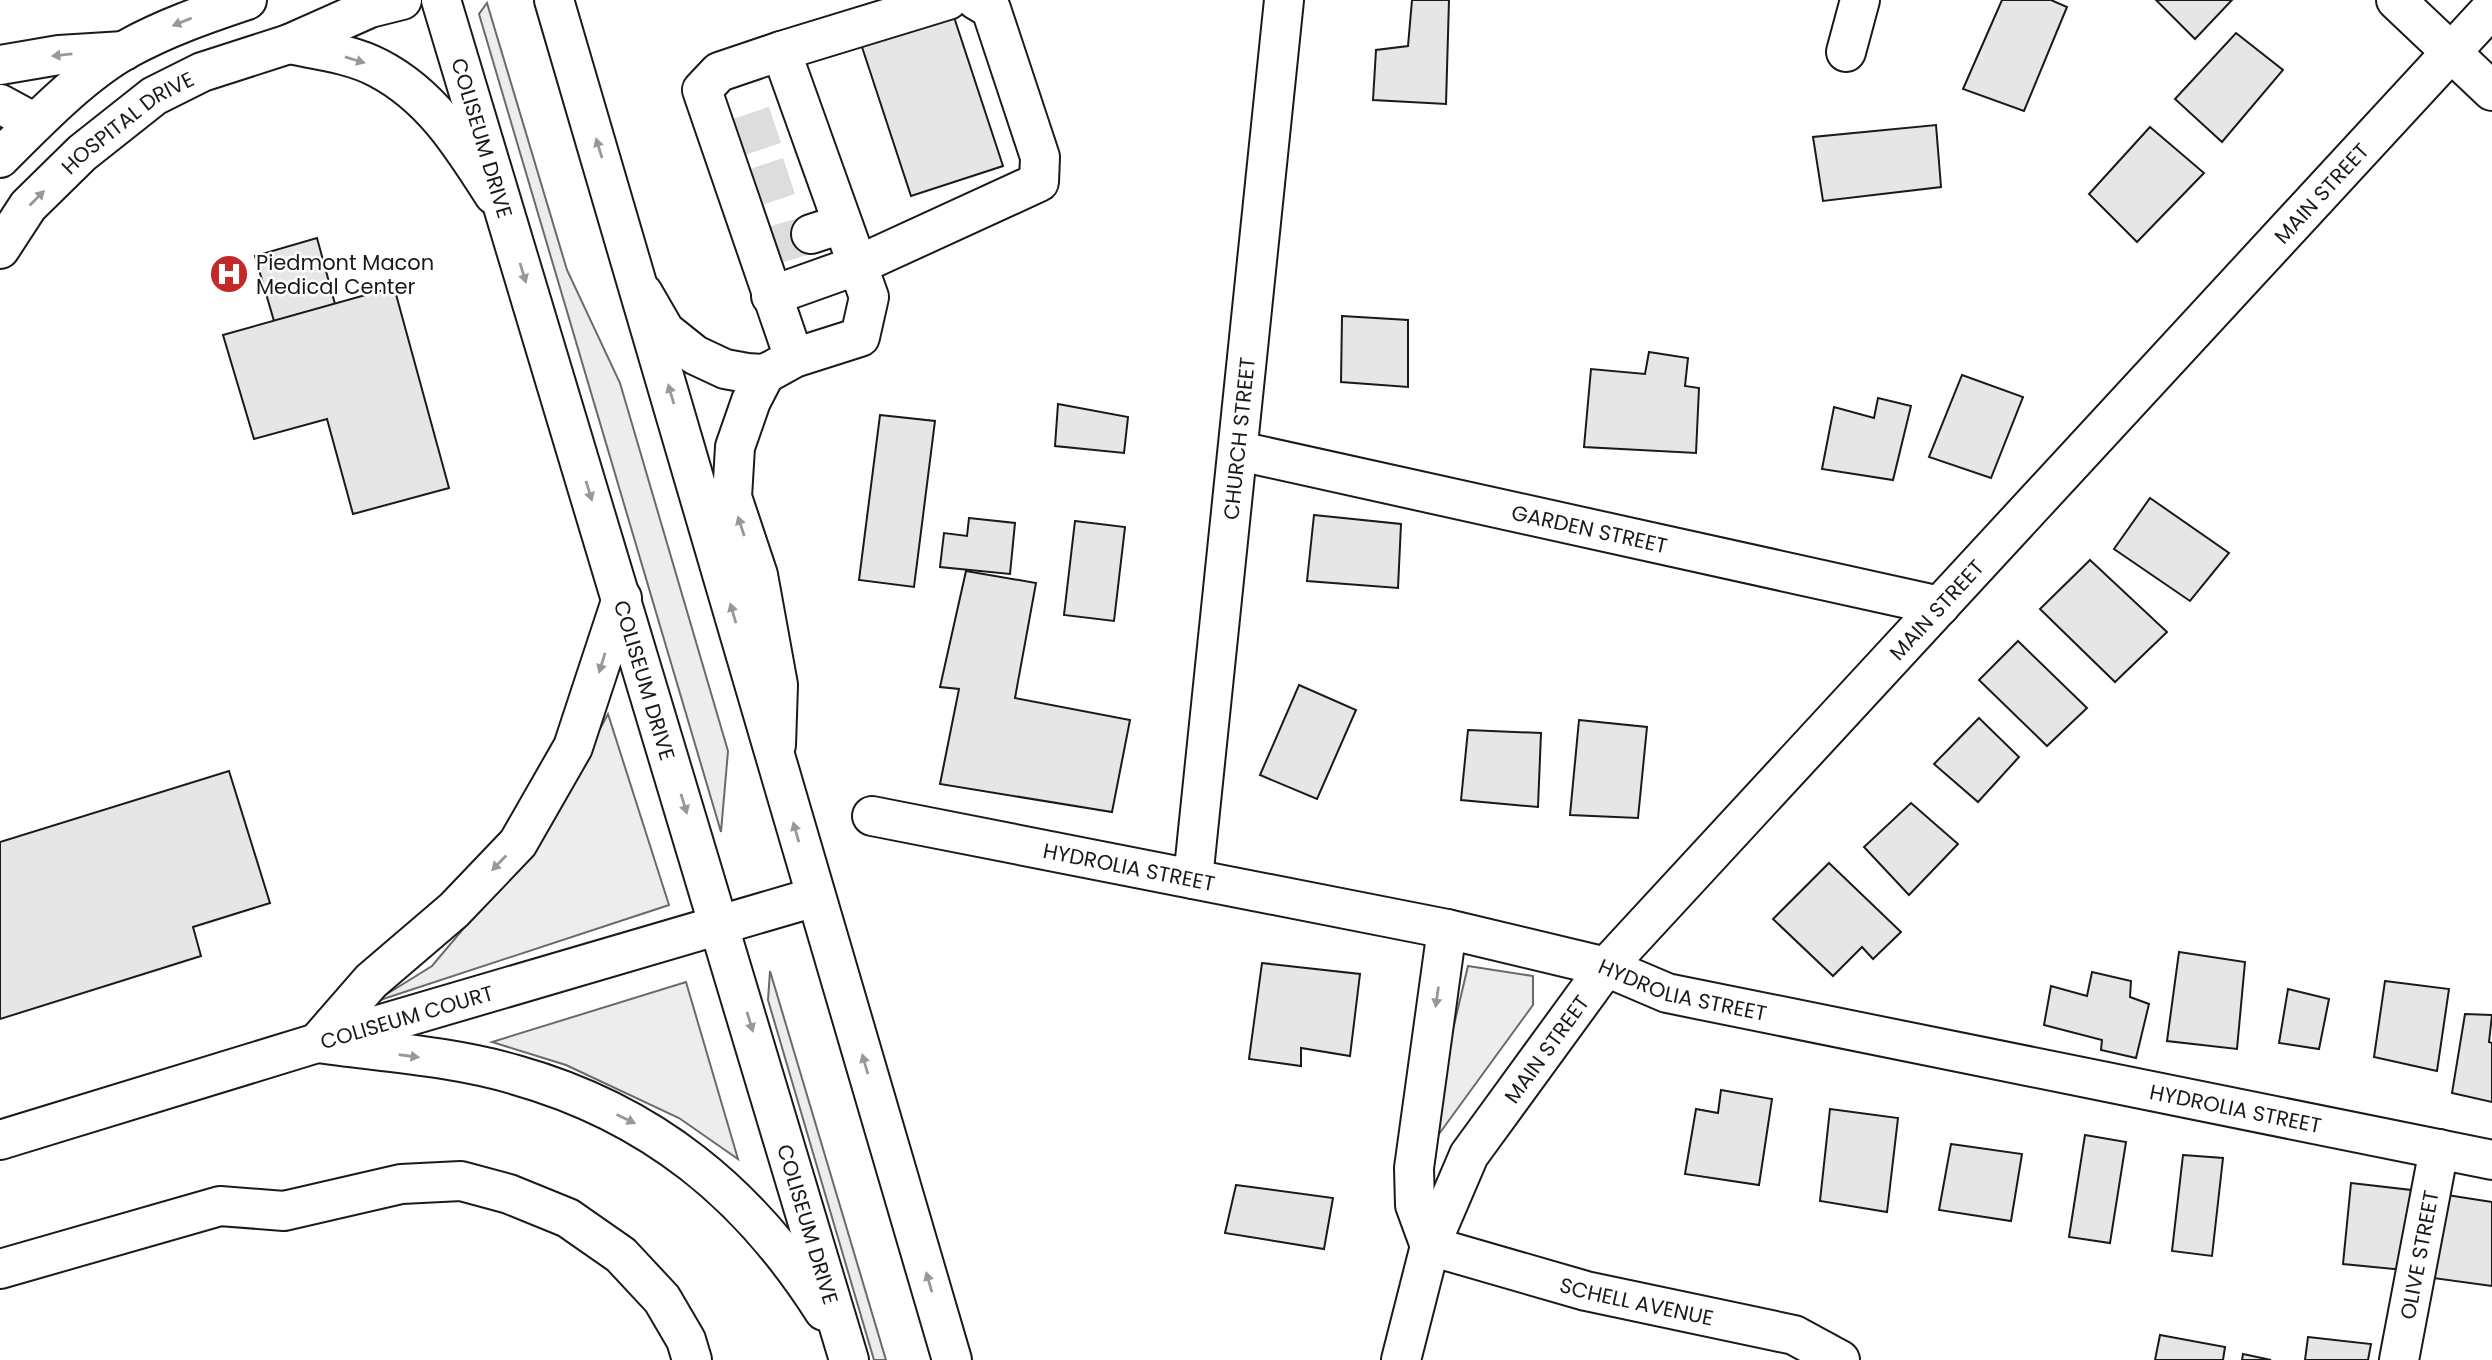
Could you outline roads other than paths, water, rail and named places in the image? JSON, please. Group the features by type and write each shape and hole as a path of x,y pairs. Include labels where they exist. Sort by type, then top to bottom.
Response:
{"street":[{"path":"0,158 34,123 124,51 180,22 247,0"},
{"name":"HOSPITAL DRIVE","path":"0,249 28,206 82,153 154,96 201,72 289,44 370,8 402,0"},
{"name":"COLISEUM DRIVE","path":"441,0 721,925 847,1352"},
{"path":"554,0 642,292 952,1360"},
{"path":"776,761 778,685 758,575 732,497 731,471 735,447 751,401 779,366 772,296 763,249 729,140 702,90 719,72 948,0"},
{"path":"772,296 858,265 1039,182 1040,157 991,9 976,0"},
{"name":"CHURCH STREET","path":"1193,879 1284,0"},
{"path":"1846,52 1860,0"},
{"path":"2396,0 2492,91"},
{"name":"MAIN STREET","path":"1401,1360 1430,1246 1469,1155 1606,967 2492,8"},
{"name":"HOSPITAL DRIVE","path":"289,44 376,66 419,93 456,136 503,208"},
{"path":"0,65 59,55 124,51"},
{"path":"642,292 665,331 695,355 725,369 779,366 860,337 869,297 858,265 827,229 792,119 781,51"},
{"path":"0,104 34,123"},
{"name":"GARDEN STREET","path":"1239,451 1940,606"},
{"path":"317,1043 371,981 454,910 518,843 573,747 622,598"},
{"name":"HYDROLIA STREET","path":"872,816 1447,929 1606,967 1667,993 2492,1160"},
{"name":"COLISEUM COURT","path":"0,1140 317,1043 816,897"},
{"path":"1430,1246 1415,1205 1413,1167 1447,929"},
{"path":"317,1043 514,1074 580,1096 655,1134 716,1179 758,1222 811,1290 847,1352"},
{"name":"OLIVE STREET","path":"2399,1360 2439,1149"},
{"path":"0,1269 220,1206 284,1211 401,1184 461,1181 509,1194 568,1218 621,1255 662,1299 686,1340 692,1360"},
{"name":"SCHELL AVENUE","path":"1430,1246 1586,1291 1794,1335 1840,1360"}],"tunnel":[{"path":"739,137 780,123"},
{"path":"753,188 795,174"},
{"path":"771,246 811,234"}],"place":[{"name":"Piedmont Macon Medical Center","path":"229,274"}]}
